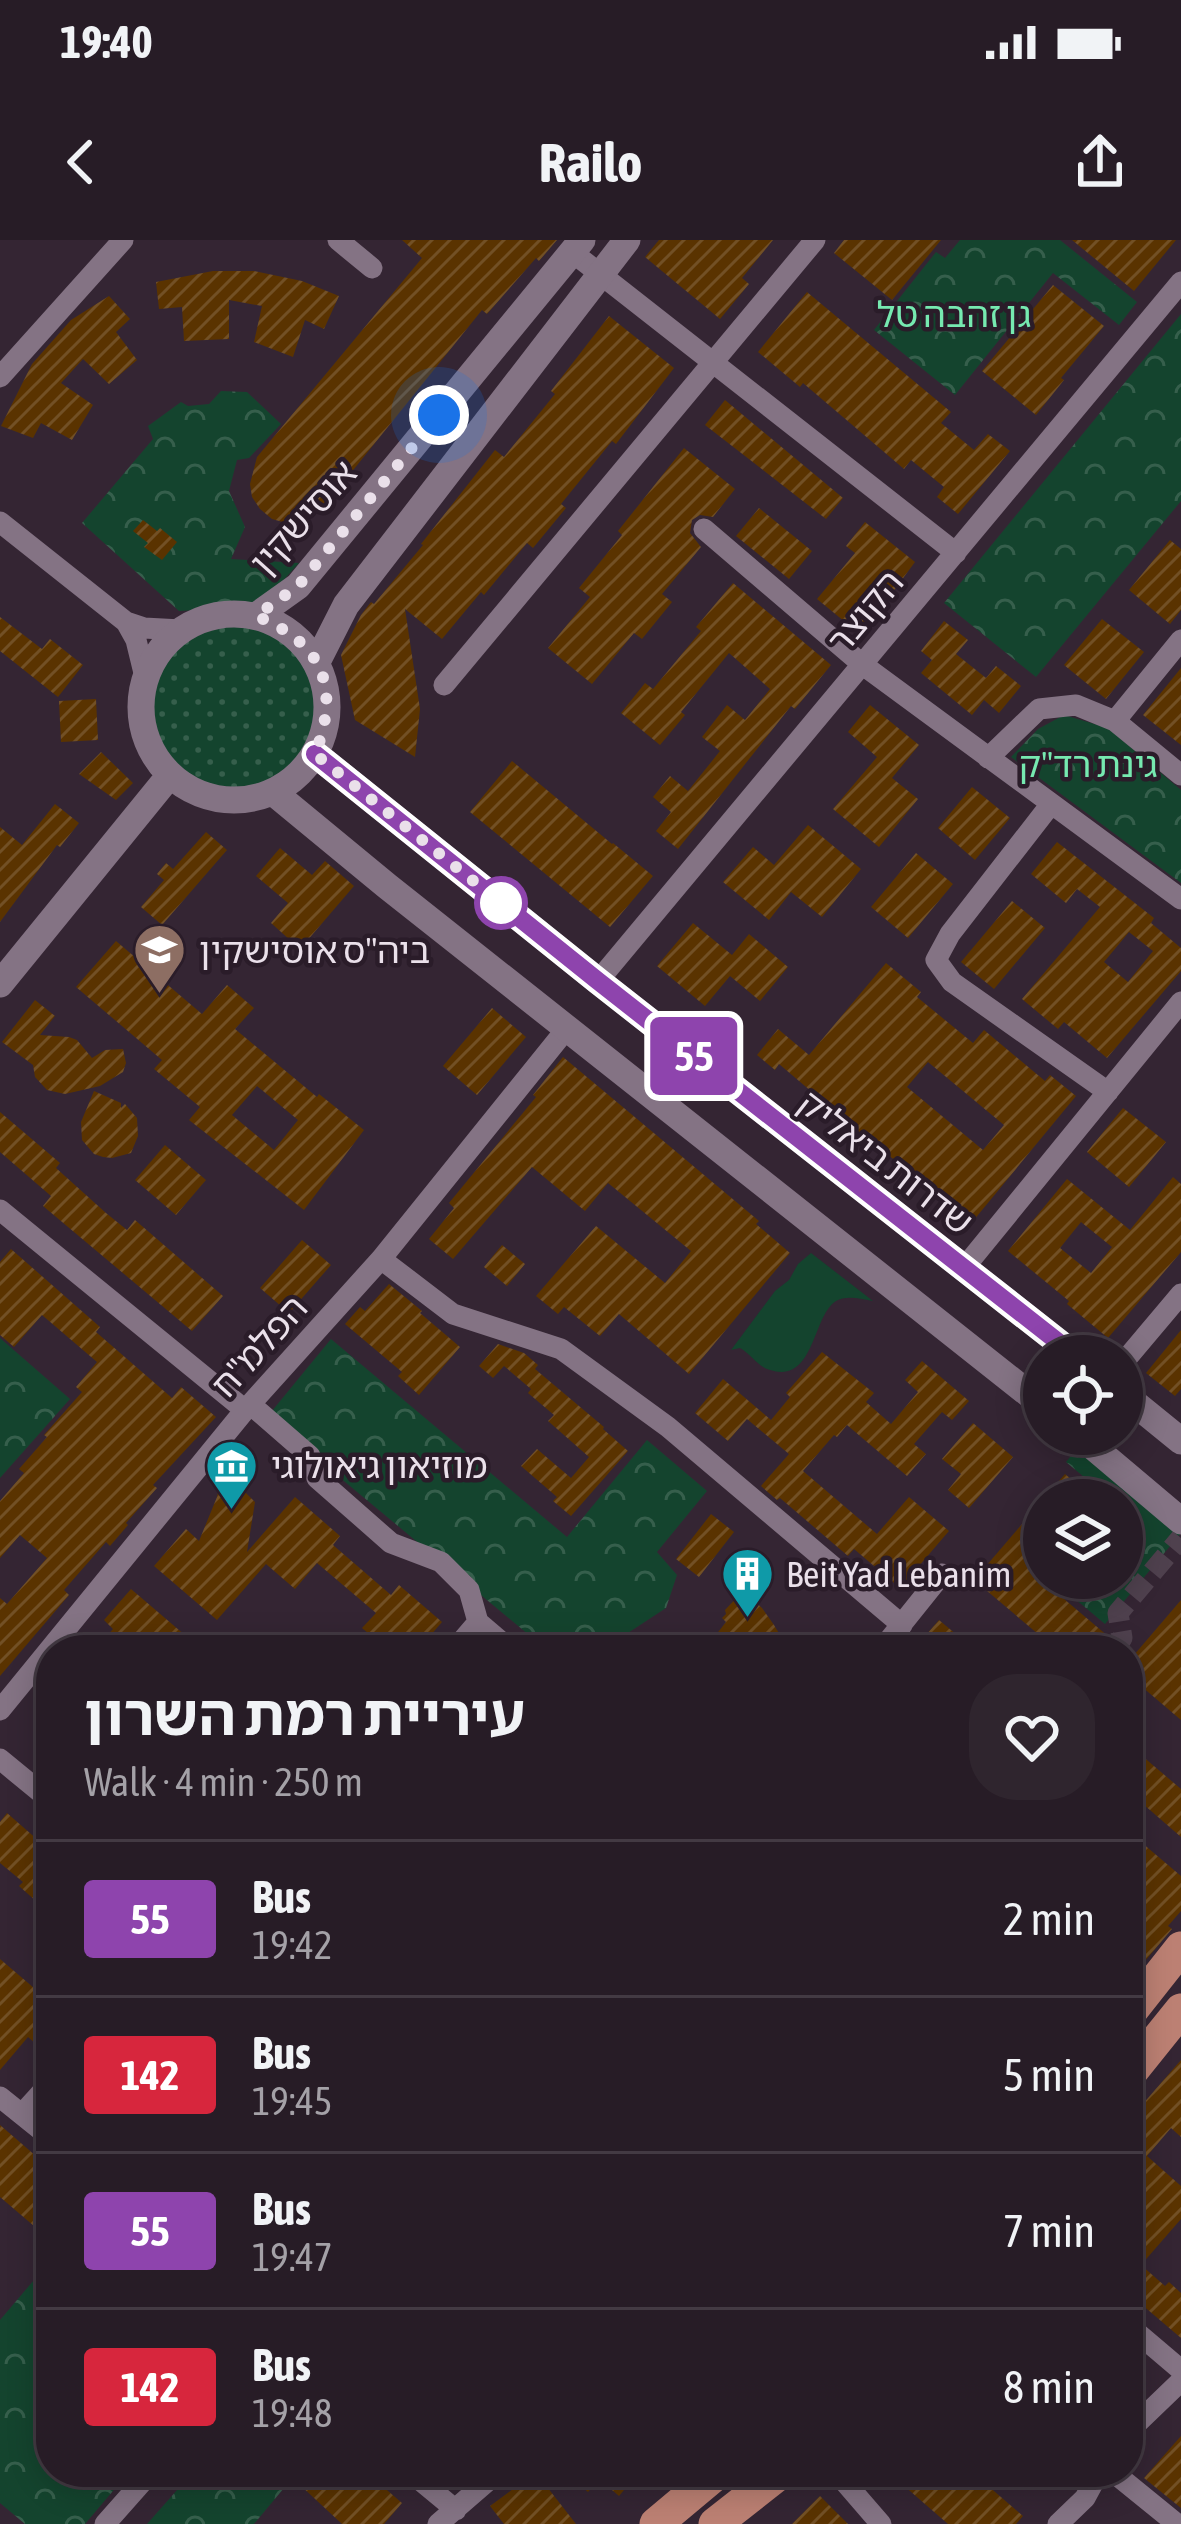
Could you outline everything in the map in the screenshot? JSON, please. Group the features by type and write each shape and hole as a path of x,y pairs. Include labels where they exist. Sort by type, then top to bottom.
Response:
{"main road":[{"path":"1143,1996 1181,1948"},
{"path":"1143,2057 1181,2010"},
{"path":"656,2524 700,2487"},
{"path":"716,2524 762,2487"}],"street":[{"path":"0,377 123,240"},
{"path":"338,240 372,268"},
{"path":"316,662 346,604 627,240"},
{"path":"444,686 814,240"},
{"path":"577,246 601,273 956,554"},
{"name":"אוסישקין","path":"256,616 298,586 577,246"},
{"name":"הקוצר","path":"598,981 1181,282"},
{"path":"0,522 126,622 181,630"},
{"path":"704,529 863,665 1181,899"},
{"path":"126,622 145,677 141,707 146,738 170,775 205,795 251,799 289,783 315,754 327,724 327,692 316,662 301,641 256,616 217,615 198,620 160,650 145,677"},
{"path":"1115,721 1181,640"},
{"path":"988,758 1039,709 1076,705 1115,721 1181,775"},
{"name":"שדרות ביאליק","path":"315,754 1049,1335"},
{"path":"0,984 170,775"},
{"path":"273,792 1023,1389"},
{"path":"1051,804 950,934 936,960 952,982 1108,1092"},
{"path":"964,1268 1181,1003"},
{"name":"הפלמ\"ח","path":"61,1635 248,1407 381,1259 568,1027"},
{"path":"0,1210 310,1456 316,1478 391,1544 441,1562 469,1589 478,1622 494,1635"},
{"path":"381,1259 453,1314 561,1349 668,1427 902,1624"},
{"path":"1143,1339 1181,1294"},
{"path":"1143,1410 1181,1441"},
{"path":"1103,1455 1181,1521"},
{"path":"893,1635 942,1574"},
{"path":"467,1635 478,1622"},
{"name":"הפלמ\"ח","path":"0,1710 36,1666"},
{"path":"0,1759 36,1789"},
{"path":"0,2097 36,2126"},
{"path":"22,2114 36,2099"},
{"path":"1143,2338 1181,2370"},
{"path":"1143,2418 1181,2381"},
{"path":"105,2524 138,2487"},
{"path":"422,2487 447,2517 481,2487"},
{"path":"849,2487 881,2524"},
{"path":"1058,2524 1091,2487"},
{"path":"1131,2487 1177,2524"}],"green space":[{"name":"גן זהבה טל","path":"960,240 1060,240 1137,302 1119,325 1053,273 955,395 874,330 936,252 945,258"},
{"path":"1181,314 1181,501 1036,677 944,603"},
{"path":"221,391 247,392 281,424 249,458 237,460 229,491 245,527 231,559 299,563 259,607 179,611 82,523 153,439 148,426 181,402 209,404"},
{"path":"234,614 270,621 300,641 320,671 327,707 320,743 300,773 270,793 234,800 198,793 168,773 148,743 141,707 148,671 168,641 198,621"},
{"name":"גינת רד\"ק","path":"1064,715 1108,728 1181,790 1181,883 1011,757 1038,729"},
{"path":"811,1253 873,1301 836,1301 804,1358 785,1372 766,1368 740,1348 731,1350 775,1291"},
{"path":"0,1338 70,1399 0,1478"},
{"path":"331,1339 567,1537 647,1440 707,1491 657,1552 677,1575 666,1608 625,1635 529,1635 267,1417"},
{"path":"1072,1455 1090,1455 1118,1479 1086,1479 1066,1462"},
{"path":"1143,1501 1181,1533 1143,1578"},
{"path":"1075,1599 1126,1599 1105,1624"},
{"path":"36,2278 36,2487 116,2487 85,2524 25,2524 0,2503 0,2320"},
{"path":"180,2487 284,2488 254,2524 147,2524"}],"building":[{"path":"402,240 557,240 487,314 482,310 321,510 299,522 272,519 252,497 257,457 422,258"},
{"path":"659,240 773,240 742,278 749,284 720,319 645,257"},
{"path":"844,240 941,240 892,300 834,253"},
{"path":"1072,240 1176,240 1134,291"},
{"path":"213,271 254,271 302,281 339,296 324,329 305,320 293,357 254,342 262,306 229,300 229,339 184,341 182,307 159,309 156,282"},
{"path":"1053,285 1104,326 1036,415 982,371"},
{"path":"807,292 951,412 941,423 974,450 988,434 1010,451 958,514 937,497 944,487 911,460 904,469 803,383 800,387 758,352"},
{"path":"109,296 130,319 116,332 137,360 109,384 83,359 61,383 93,405 72,440 41,423 33,438 1,426 32,364 71,320"},
{"path":"609,316 674,368 616,444 612,441 561,504 566,508 533,548 527,543 442,639 405,609 420,709 415,757 355,720 341,655 371,602 423,545 495,450 504,457"},
{"path":"725,400 843,498 826,519 705,425"},
{"path":"684,448 735,489 713,517 700,515 692,520 690,533 701,547 662,594 672,602 642,639 634,633 592,684 548,648 590,597 579,588"},
{"path":"759,508 812,551 789,579 736,536"},
{"path":"143,520 177,542 162,560 133,531"},
{"path":"865,522 915,562 861,635 817,599 855,553 846,546"},
{"path":"1170,540 1181,549 1181,610 1170,624 1129,590"},
{"path":"733,583 831,665 795,709 791,706 678,849 656,831 671,812 653,797 670,776 688,791 720,751 702,737 727,705 745,720 770,689 729,653 660,745 621,713 645,683 653,689"},
{"path":"0,617 42,649 50,639 83,665 58,697 0,651"},
{"path":"1102,619 1144,652 1106,699 1064,665"},
{"path":"944,621 968,640 956,654 986,678 996,666 1021,686 999,713 984,700 972,715 921,673 932,660 921,651"},
{"path":"1181,668 1181,745 1143,715"},
{"path":"96,699 98,740 61,742 59,701"},
{"path":"870,705 919,745 892,778 918,799 879,847 833,809 877,757 848,732"},
{"path":"101,752 133,783 116,800 79,774"},
{"path":"512,761 653,876 610,927 470,812"},
{"path":"972,787 1010,818 975,860 938,828"},
{"path":"55,804 79,823 0,922 0,827 22,845"},
{"path":"808,825 861,869 822,917 791,892 769,920 723,882 753,847 774,865"},
{"path":"206,832 227,850 162,925 141,907 164,880 157,874 166,863 173,869"},
{"path":"1057,842 1154,918 1151,923 1181,948 1181,971 1107,1058 1064,1022 1058,1029 1022,999 1100,907 1077,889 1066,903 1031,874","holes":["1129,932 1153,951 1128,982 1104,962"]},
{"path":"280,848 312,875 325,861 354,886 300,949 271,923 288,903 256,876"},
{"path":"916,853 953,884 908,938 871,907"},
{"path":"1012,901 1045,928 994,989 961,962"},
{"path":"693,923 732,955 749,934 788,967 760,1001 730,976 705,1006 657,966"},
{"path":"116,941 202,1014 227,985 254,1008 235,1029 364,1130 304,1210 189,1120 200,1107 154,1069 162,1060 76,987","holes":["257,1086 298,1120 274,1150 232,1115"]},
{"path":"886,963 921,992 917,997 973,1043 984,1030 1045,1081 1050,1075 1076,1096 973,1221 779,1064 775,1070 757,1055 778,1029 809,1055","holes":["928,1062 1004,1125 983,1150 907,1087"]},
{"path":"35,1000 55,1016 40,1035 77,1040 92,1058 105,1050 123,1049 123,1072 100,1086 65,1094 47,1090 35,1077 33,1065 2,1042"},
{"path":"492,1008 526,1037 477,1095 443,1066"},
{"path":"563,1057 759,1221 756,1224 790,1253 689,1374 619,1314 600,1336 564,1307 558,1314 536,1296 596,1226 665,1283 691,1251 608,1183 585,1211 532,1167 453,1259 429,1239 454,1208 449,1203"},
{"path":"94,1091 121,1103 121,1108 125,1104 137,1118 138,1136 131,1153 103,1157 82,1140 81,1122"},
{"path":"1123,1108 1166,1142 1129,1187 1087,1152"},
{"path":"0,1112 60,1163 56,1168 106,1213 127,1230 135,1220 223,1296 192,1331 43,1206 51,1196 0,1152"},
{"path":"165,1145 206,1180 176,1215 135,1180"},
{"path":"1173,1177 1181,1184 1181,1252 1111,1335 1104,1335 1008,1251 1067,1179 1130,1230","holes":["1081,1222 1112,1247 1091,1273 1060,1248"]},
{"path":"302,1240 331,1265 289,1313 260,1288"},
{"path":"502,1245 525,1264 507,1286 484,1267"},
{"path":"11,1249 172,1398 181,1387 216,1417 153,1485 157,1488 110,1546 106,1542 64,1590 69,1595 0,1676 0,1598 7,1604 47,1558 20,1535 0,1558 0,1501 24,1473 19,1469 47,1437 44,1435 82,1392 76,1387 97,1362 42,1315 14,1347 0,1335 0,1262"},
{"path":"389,1284 460,1347 419,1395 398,1376 402,1372 345,1324 360,1307 365,1311"},
{"path":"1181,1330 1181,1389 1175,1396 1146,1373"},
{"path":"498,1344 524,1353 538,1365 535,1369 628,1451 571,1516 521,1466 537,1449 571,1478 589,1457 548,1421 554,1415 504,1366 493,1378 479,1366"},
{"path":"822,1352 874,1393 866,1402 891,1424 918,1392 905,1380 922,1361 969,1401 952,1420 942,1412 914,1444 926,1454 907,1476 847,1425 803,1471 877,1534 909,1497 949,1531 900,1588 854,1549 848,1556 761,1486 789,1454 747,1419 728,1441 695,1413 723,1379 771,1420 790,1397 786,1393"},
{"path":"973,1423 1013,1457 969,1508 948,1490 961,1474 942,1459"},
{"path":"221,1477 233,1491 242,1489 255,1502 247,1552 295,1497 340,1536 333,1545 391,1595 399,1585 442,1622 431,1635 370,1635 362,1628 376,1613 317,1563 295,1589 266,1564 217,1620 154,1566 186,1529 199,1541"},
{"path":"711,1514 734,1532 699,1577 676,1559"},
{"path":"1023,1523 1023,1599 1064,1599 1107,1635 1039,1635 974,1580"},
{"path":"131,1589 185,1635 108,1635 113,1629 104,1620"},
{"path":"743,1591 762,1608 780,1635 716,1635 726,1622 722,1618"},
{"path":"1181,1600 1181,1720 1143,1688 1143,1644"},
{"path":"939,1620 957,1635 926,1635"},
{"path":"1143,1757 1181,1789 1181,1837 1143,1804"},
{"path":"7,1813 36,1838 36,1901 19,1886 23,1882 0,1863 0,1822"},
{"path":"1143,1844 1181,1876 1181,1911 1168,1926 1172,1929 1143,1963"},
{"path":"0,1959 36,1986 36,2044 28,2037 0,2070"},
{"path":"1181,2060 1181,2137 1171,2128 1147,2156 1181,2186 1181,2219 1143,2263 1143,2104"},
{"path":"0,2125 36,2156 36,2228 0,2197"},
{"path":"1143,2267 1181,2293 1181,2338 1143,2306"},
{"path":"1181,2436 1181,2508 1144,2478"},
{"path":"302,2487 383,2487 402,2503 384,2524 342,2524"},
{"path":"516,2487 548,2487 576,2524 504,2524 490,2506"},
{"path":"905,2487 989,2487 1023,2516 1016,2524 948,2524"},
{"path":"820,2496 848,2524 792,2524"}],"tunnel":[{"path":"1122,1635 1118,1613 1181,1538"}],"bus line":[{"name":"55","path":"315,754 1049,1335"}],"place":[{"name":"ביה\"ס אוסישקין","path":"160,996"},
{"name":"מוזיאון גיאולוגי","path":"232,1511"},
{"name":"Beit Yad Lebanim","path":"747,1620"}],"route":[{"path":"439,415 298,586 256,616 301,641 316,662 327,692 327,724 315,754 501,903"}]}
